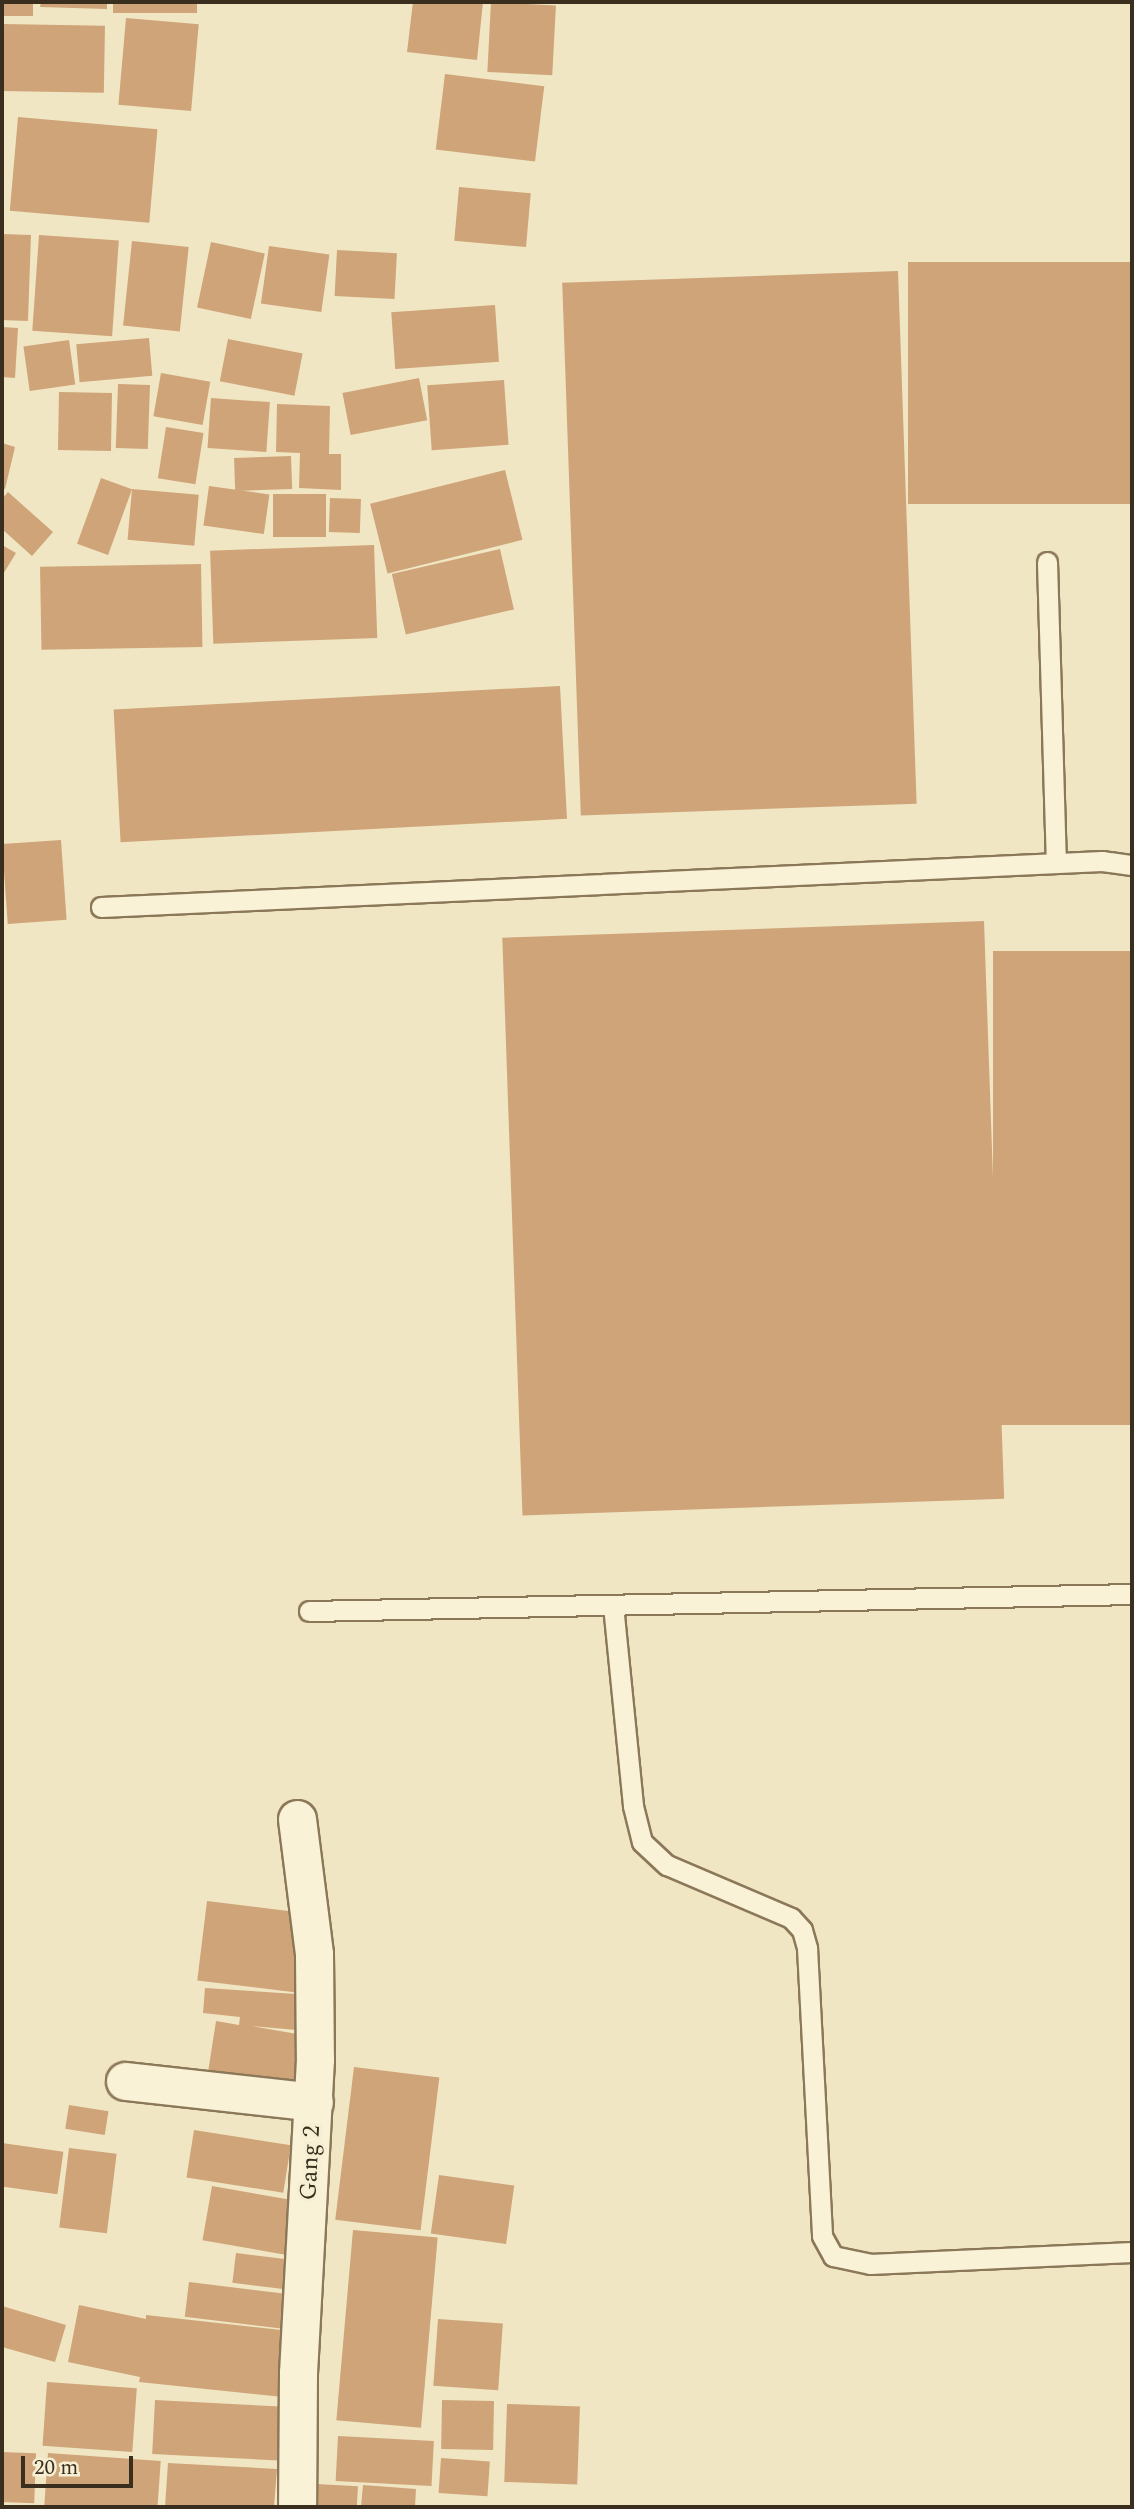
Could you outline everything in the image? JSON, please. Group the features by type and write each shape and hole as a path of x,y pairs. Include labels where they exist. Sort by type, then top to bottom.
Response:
{"street":[{"name":"Gang 2","path":"297,1819 314,1954 314,2102 299,2373 297,2507"},
{"path":"125,2081 314,2102"}],"lane":[{"path":"1047,562 1056,863"},
{"path":"101,907 1056,863 1132,865"},
{"path":"309,1611 1132,1594"},
{"path":"613,1605 633,1806 642,1842 667,1865 791,1918 802,1930 807,1948 822,2236 833,2256 870,2264 1132,2252"}],"building":[{"path":"2,2 33,2 33,16 2,16"},
{"path":"41,2 107,2 107,9 40,7"},
{"path":"113,2 197,2 197,13 113,13"},
{"path":"413,2 483,2 477,60 407,52"},
{"path":"491,2 556,5 552,75 487,72"},
{"path":"126,18 199,24 191,111 118,105"},
{"path":"2,24 105,26 104,93 2,91"},
{"path":"445,74 544,86 535,162 436,149"},
{"path":"18,117 157,129 149,223 10,211"},
{"path":"459,187 531,193 526,247 454,241"},
{"path":"2,234 31,235 28,321 2,320"},
{"path":"39,235 119,241 112,336 32,331"},
{"path":"132,241 189,247 180,331 123,326"},
{"path":"211,242 265,253 251,319 197,308"},
{"path":"269,246 329,254 321,312 261,303"},
{"path":"337,250 397,253 395,299 335,296"},
{"path":"908,262 1132,262 1132,504 908,504"},
{"path":"898,271 917,804 581,815 562,283"},
{"path":"495,305 499,362 395,369 391,312"},
{"path":"2,327 18,328 15,378 2,377"},
{"path":"149,338 152,376 80,382 76,344"},
{"path":"228,339 303,354 294,396 220,381"},
{"path":"69,340 75,385 30,391 23,346"},
{"path":"161,373 210,382 203,425 153,416"},
{"path":"419,378 427,420 351,435 342,393"},
{"path":"504,380 509,445 432,450 427,385"},
{"path":"118,384 150,385 148,449 116,448"},
{"path":"59,392 112,393 111,451 58,450"},
{"path":"211,398 270,402 266,452 208,448"},
{"path":"277,404 330,406 329,454 341,454 341,490 299,488 300,453 276,452"},
{"path":"166,427 204,433 195,484 158,478"},
{"path":"2,443 15,447 5,489 2,488"},
{"path":"291,456 292,489 235,491 234,458"},
{"path":"505,470 522,540 388,573 370,504"},
{"path":"101,478 132,489 108,555 77,544"},
{"path":"209,486 269,494 264,534 203,526"},
{"path":"132,489 199,495 194,546 128,540"},
{"path":"8,492 53,532 32,556 2,529 2,499"},
{"path":"273,494 326,494 326,537 273,537"},
{"path":"330,498 361,499 360,533 329,532"},
{"path":"2,545 16,553 2,576"},
{"path":"374,545 377,638 213,644 210,551"},
{"path":"500,549 514,609 406,634 392,574"},
{"path":"201,564 202,647 41,650 40,567"},
{"path":"560,686 567,819 121,842 114,709"},
{"path":"61,840 67,920 8,924 2,844"},
{"path":"984,921 1004,1499 522,1515 502,938"},
{"path":"993,951 1132,951 1132,1425 993,1425"},
{"path":"207,1901 304,1913 295,1992 197,1980"},
{"path":"205,1988 311,1995 308,2031 251,2026 303,2035 294,2098 206,2085 216,2021 239,2025 240,2017 203,2013"},
{"path":"354,2067 439,2077 421,2230 335,2220"},
{"path":"69,2105 109,2111 105,2135 65,2129"},
{"path":"194,2130 291,2145 283,2193 186,2177"},
{"path":"2,2143 63,2152 57,2194 2,2186"},
{"path":"69,2148 117,2154 107,2233 59,2227"},
{"path":"439,2175 514,2186 506,2244 431,2233"},
{"path":"212,2186 295,2201 285,2255 202,2240"},
{"path":"353,2230 438,2237 421,2428 336,2420"},
{"path":"236,2253 291,2260 287,2289 232,2283"},
{"path":"189,2282 285,2294 281,2329 185,2317"},
{"path":"79,2305 146,2319 146,2315 300,2332 293,2398 139,2382 140,2377 68,2362"},
{"path":"2,2306 66,2325 55,2362 2,2347"},
{"path":"438,2319 503,2324 498,2390 433,2386"},
{"path":"47,2382 137,2388 132,2452 43,2446"},
{"path":"155,2400 291,2407 288,2461 152,2454"},
{"path":"442,2400 494,2401 493,2450 441,2449"},
{"path":"507,2404 580,2407 577,2485 504,2482"},
{"path":"338,2436 434,2441 432,2486 336,2481"},
{"path":"2,2452 36,2453 34,2503 2,2502"},
{"path":"48,2453 161,2461 157,2507 44,2507"},
{"path":"441,2458 490,2461 487,2496 439,2493"},
{"path":"168,2463 277,2469 274,2507 165,2507"},
{"path":"316,2484 358,2486 357,2507 315,2507"},
{"path":"363,2485 416,2489 415,2507 361,2507"}]}
